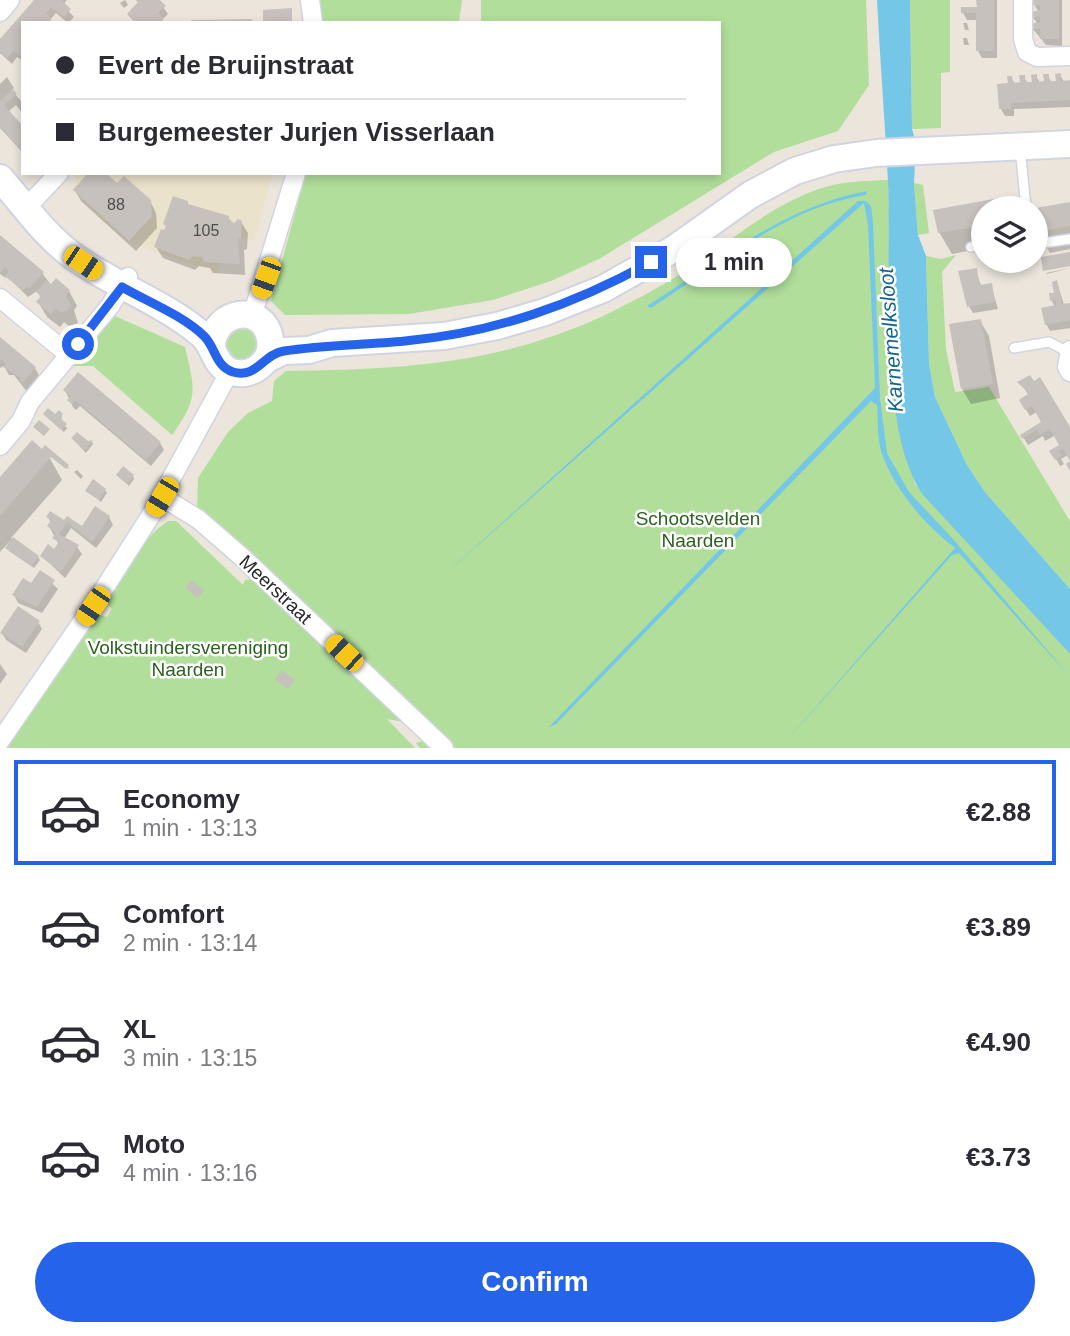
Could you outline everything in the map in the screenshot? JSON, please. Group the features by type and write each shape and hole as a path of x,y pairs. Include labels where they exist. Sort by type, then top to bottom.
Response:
{"street":[{"path":"0,12 10,0"},
{"path":"310,0 313,21"},
{"path":"1023,0 1023,40 1027,52 1037,57 1070,56"},
{"path":"125,282 201,316 249,320 283,336 332,343 403,341 444,336 497,326 545,312 603,289 674,249 750,195 795,172 834,159 876,153 1070,144"},
{"path":"26,208 57,175"},
{"path":"249,320 295,175"},
{"path":"0,178 26,208 125,282 193,328 212,347 221,366 230,371 251,372 283,351 309,350 332,343"},
{"path":"0,446 125,282"},
{"path":"0,298 69,355"},
{"path":"212,347 215,330 249,320"},
{"path":"249,320 271,340 267,359"},
{"path":"1069,351 1070,372"},
{"path":"0,741 93,606 162,497 230,371"},
{"name":"Meerstraat","path":"162,497 198,519 243,558 444,748"}],"lane":[{"path":"1020,146 1025,196"},
{"path":"1048,242 1070,239"},
{"path":"1014,348 1049,342 1069,351"}],"shaded area":[{"path":"74,175 272,175 254,241 230,234 217,273 127,242 70,190 77,181"}],"green space":[{"path":"314,0 462,0 459,21 318,21"},
{"path":"481,0 866,0 869,85 838,131 774,152 599,259 551,281 493,300 409,314 285,315 271,301 305,175 721,175 721,21 481,21"},
{"path":"910,0 950,0 950,72 941,73 941,128 912,129"},
{"name":"Schootsvelden Naarden","path":"888,180 896,416 915,484 1070,654 1070,748 420,748 416,743 436,736 197,514 198,478 228,432 248,413 272,401 274,381 286,371 408,366 447,361 485,355 562,333 644,295 685,271 770,213 806,194 841,184"},
{"path":"914,183 923,185 929,233 918,235"},
{"path":"956,255 942,272 946,349 955,392 989,387 1070,521 1070,589 985,492 967,465 935,397 929,364 926,256 941,259"},
{"path":"115,316 185,347 191,374 191,402 172,435 93,366 72,366"},
{"path":"245,326 256,333 259,352 243,364 226,356 223,337 227,332"},
{"name":"Volkstuindersvereniging Naarden","path":"168,521 176,521 243,585 245,580 251,579 409,723 387,719 415,748 5,748 96,614 107,617 112,609 105,601 133,558 149,538"}],"water":[{"name":"Karnemelksloot","path":"877,0 910,0 912,129 916,143 914,183 918,235 926,256 929,364 935,397 967,465 985,492 1070,589 1070,654 924,496 909,468 899,432 893,390 888,182"},
{"path":"867,191 866,195 808,212 780,225 651,308 647,306 725,254 780,222 837,198"},
{"path":"858,201 866,201 871,206 873,223 880,399 887,453 909,492 953,539 1070,677 959,553 952,555 780,748 955,548 922,518 895,481 880,448 877,405 871,401 556,724 549,727 875,388 868,225 864,203 442,577"}],"building":[{"path":"34,0 61,0 71,9 64,17 51,7 46,13 51,18 48,21 21,21 21,57 13,51 7,58 0,51 0,39"},
{"path":"136,0 160,0 166,6 158,13 163,18 160,21 133,21 127,14 138,2"},
{"path":"976,0 994,0 994,51 976,51 976,13 961,13 961,7 977,7"},
{"path":"1032,0 1059,0 1059,39 1040,39 1040,29 1032,29 1032,23 1040,23 1040,17 1032,17 1032,11 1040,11 1040,5 1032,5"},
{"path":"292,8 292,21 263,21 263,10"},
{"path":"252,19 252,21 191,21"},
{"path":"1061,73 1061,81 1070,80 1070,100 1011,103 1011,109 999,109 997,84 1008,83 1007,76 1012,76 1013,83 1020,82 1019,75 1025,75 1025,82 1032,82 1031,75 1037,74 1037,82 1044,81 1043,74 1049,74 1049,81 1056,81 1055,74"},
{"path":"13,89 17,94 4,105 21,124 21,151 0,127 0,101"},
{"path":"86,175 108,175 117,183 124,176 151,200 152,216 129,241 73,190"},
{"path":"173,196 188,201 188,204 229,216 229,221 234,223 238,219 242,221 241,238 238,239 240,264 204,262 202,257 193,256 189,260 154,247 161,229 164,230 166,226 163,224"},
{"path":"1070,202 1070,226 1048,230 1048,206"},
{"path":"971,203 971,227 938,233 933,210"},
{"path":"0,235 44,272 30,288 27,286 23,291 5,276 9,271 5,267 0,274"},
{"path":"1070,252 1070,266 1048,270 1048,256"},
{"path":"971,269 971,273 978,273 979,285 992,283 995,302 967,307 958,271"},
{"path":"56,278 70,290 66,296 71,305 67,311 60,312 55,308 51,314 36,302 41,296 36,292 46,280 51,284"},
{"path":"1057,280 1062,304 1070,303 1070,320 1045,325 1041,308 1056,305 1056,301 1050,301 1049,293 1054,293 1052,282"},
{"path":"981,319 993,384 961,389 949,324"},
{"path":"0,337 36,367 22,384 20,378 3,367 6,364 0,359"},
{"path":"78,372 161,442 146,460 75,400 72,404 67,400 71,396 63,390"},
{"path":"1030,375 1034,381 1040,377 1070,427 1070,461 1063,449 1059,451 1062,456 1055,460 1049,451 1059,445 1050,429 1040,435 1037,430 1022,439 1020,435 1041,422 1032,406 1025,410 1019,400 1029,393 1017,382"},
{"path":"48,408 55,414 59,410 63,414 60,418 67,424 61,430 43,414"},
{"path":"39,420 50,429 44,436 33,427"},
{"path":"77,432 88,441 93,440 85,450 71,438"},
{"path":"32,440 42,449 45,445 69,465 66,469 51,457 0,516 0,477"},
{"path":"123,466 134,475 127,484 116,475"},
{"path":"93,479 106,489 99,500 85,491"},
{"path":"95,506 110,516 92,542 67,522 59,534 79,545 61,572 40,556 48,544 54,549 59,542 52,538 56,533 47,526 51,520 46,517 50,511 64,520 67,516 82,526"},
{"path":"13,537 39,556 32,566 5,548"},
{"path":"40,570 55,580 37,607 12,595 23,578 31,583"},
{"path":"192,580 204,591 197,598 185,587"},
{"path":"18,606 40,621 22,647 0,633"},
{"path":"282,670 295,680 288,689 275,679"}],"route":[{"path":"78,344 122,287 193,328 207,339 221,366 240,374 251,372 274,354 283,351 309,350 332,343 403,341 497,326 545,312 603,289 651,262"}]}
